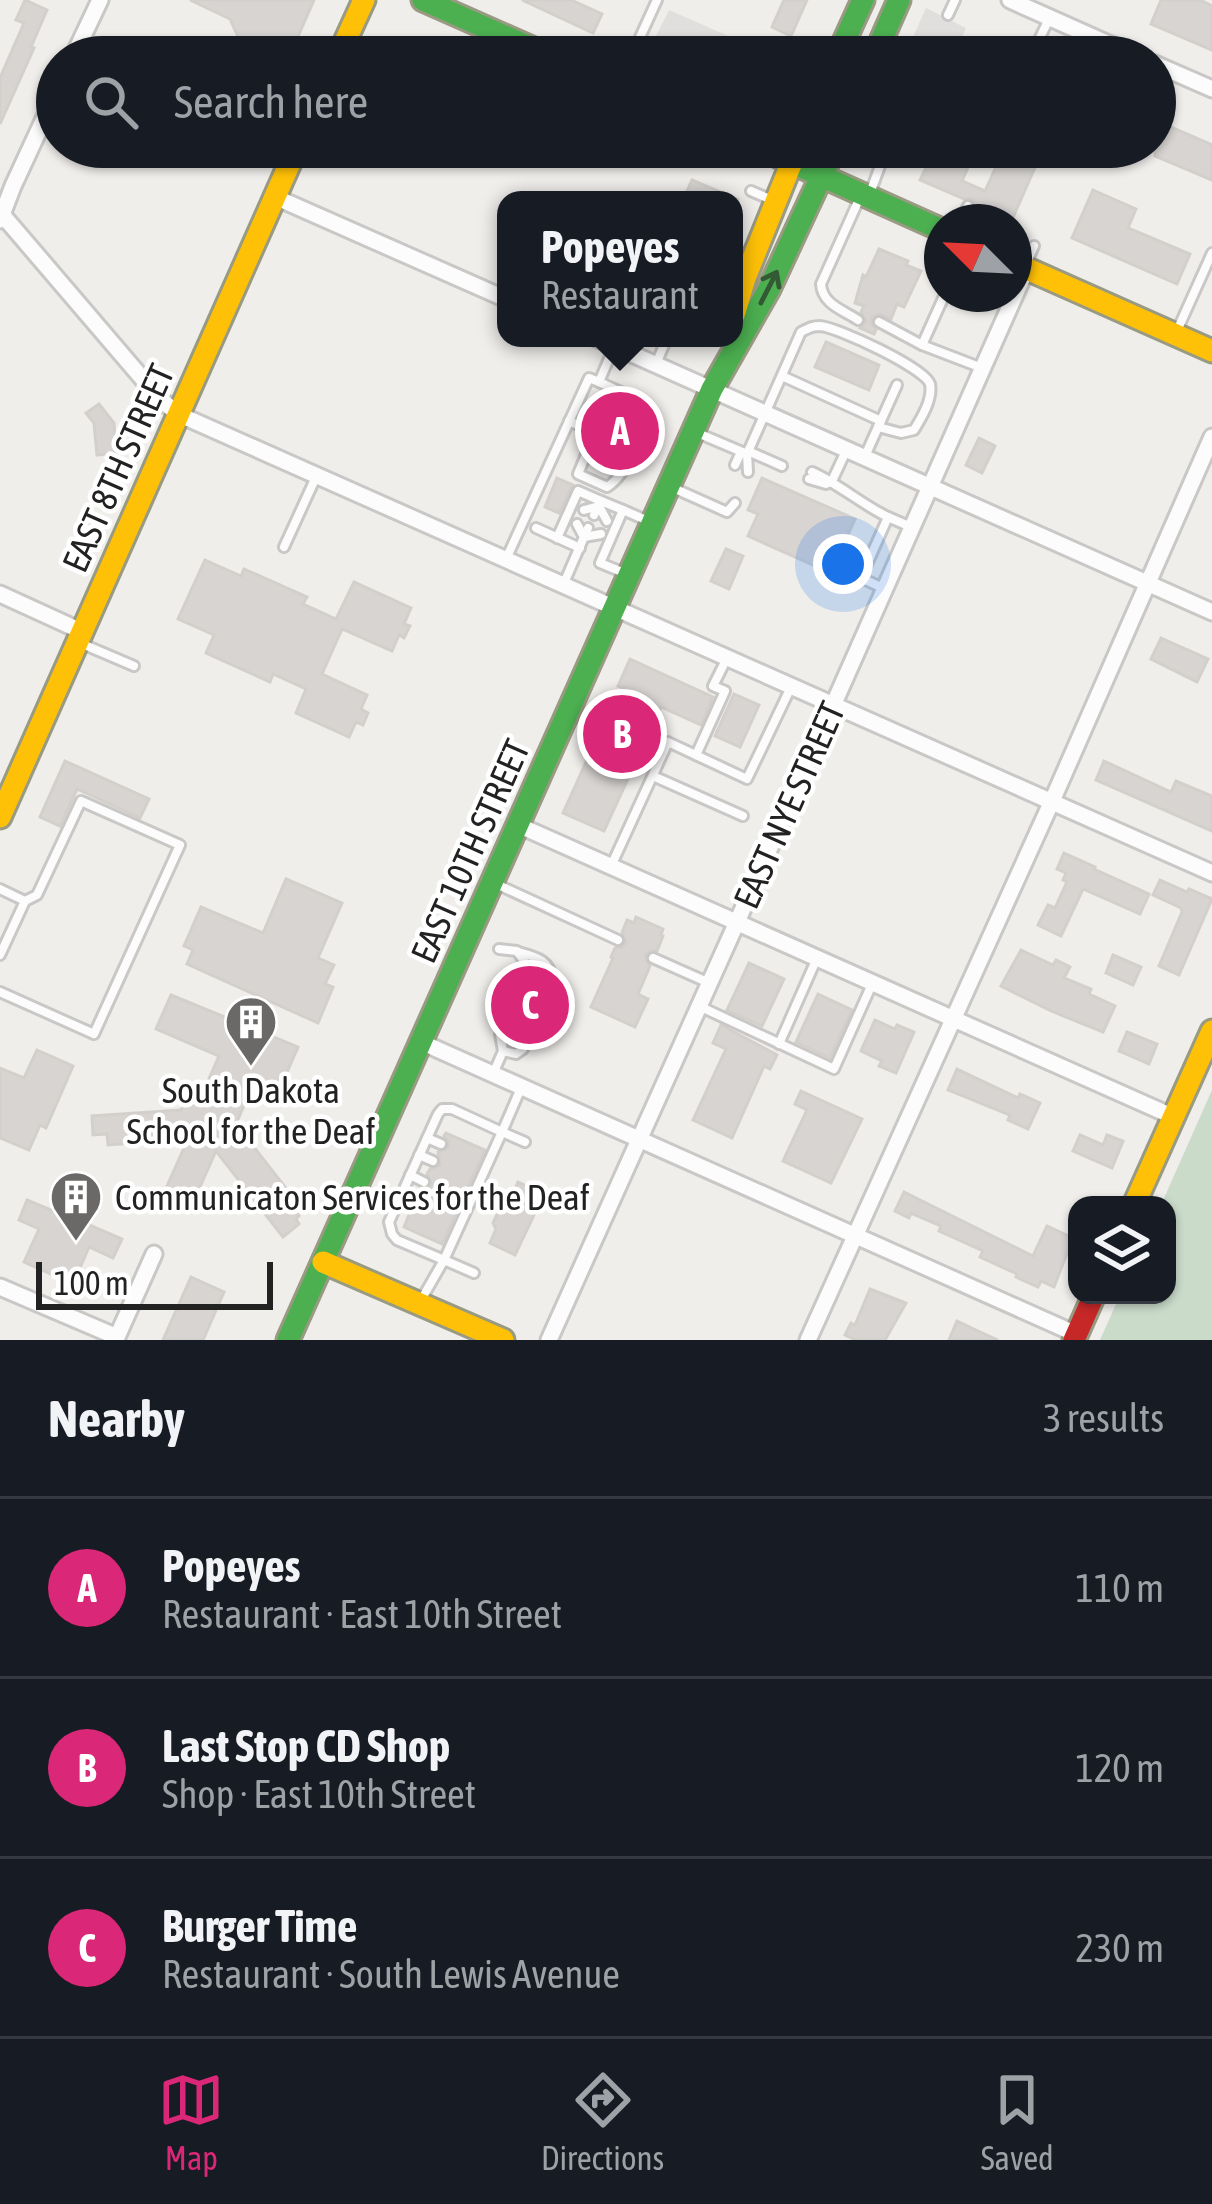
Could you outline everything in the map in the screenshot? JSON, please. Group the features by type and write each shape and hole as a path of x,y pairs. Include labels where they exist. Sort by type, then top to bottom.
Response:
{"street":[{"path":"83,36 100,0"},
{"path":"348,36 364,0"},
{"path":"423,0 504,36"},
{"path":"883,36 898,0"},
{"path":"1010,0 1087,36"},
{"path":"846,36 860,1"},
{"path":"1176,73 1212,89"},
{"path":"36,138 1,216 178,414 1212,873"},
{"name":"EAST 8TH STREET","path":"0,818 288,168"},
{"path":"743,270 789,168"},
{"path":"812,168 924,222"},
{"name":"EAST 10TH STREET","path":"743,335 826,168"},
{"path":"275,197 497,294"},
{"path":"1032,264 1212,350"},
{"name":"EAST NYE STREET","path":"549,1340 1005,312"},
{"path":"616,347 1212,612"},
{"name":"EAST 10TH STREET","path":"712,389 724,347"},
{"name":"EAST 10TH STREET","path":"288,1340 712,389 736,347"},
{"path":"808,1340 1212,437"},
{"path":"0,594 79,637"},
{"path":"518,825 1174,1117"},
{"path":"1138,1196 1212,1030"},
{"path":"421,1042 1075,1337 1090,1304"},
{"path":"0,1287 118,1339 154,1254"},
{"path":"323,1262 503,1340"}],"lane":[{"path":"641,36 657,0"},
{"path":"948,15 955,0"},
{"path":"1041,36 1049,18"},
{"path":"859,317 829,303 821,294 821,284 879,168"},
{"path":"751,191 776,201"},
{"path":"1176,334 1212,253"},
{"path":"922,345 938,312"},
{"path":"730,463 766,413 782,376 802,332 815,326 829,328 923,373 930,385 929,401 914,430 901,433 782,376"},
{"path":"878,326 982,368"},
{"path":"598,382 614,347"},
{"path":"656,364 663,347"},
{"path":"506,560 549,464 569,421 589,378 645,403 647,410 619,480 607,487 578,474 595,433 569,421"},
{"path":"865,458 897,385"},
{"path":"694,431 783,463"},
{"path":"811,476 826,484 832,481 846,450"},
{"path":"742,452 748,472"},
{"path":"284,547 316,476"},
{"path":"832,481 864,505 911,527"},
{"path":"669,486 713,500 727,512 735,503"},
{"path":"557,538 578,491 608,520"},
{"path":"584,510 623,510 653,523"},
{"path":"623,510 600,563 630,575"},
{"path":"884,589 861,578 888,517"},
{"path":"577,524 586,533 601,534"},
{"path":"536,529 580,548"},
{"path":"563,585 586,533"},
{"path":"79,637 134,666"},
{"path":"696,755 725,691 713,686 727,656"},
{"path":"611,866 668,742 747,779 792,685"},
{"path":"653,776 743,816"},
{"path":"0,955 25,901 37,895 81,801 180,845 94,1034 0,992"},
{"path":"492,883 618,940"},
{"path":"0,889 25,901"},
{"path":"499,949 544,961 553,980 523,1049 516,1054 503,1052"},
{"path":"493,1074 503,1052 500,1034 526,972 517,951"},
{"path":"653,958 710,984"},
{"path":"779,1044 817,958"},
{"path":"699,1007 834,1069 873,982"},
{"path":"419,1304 444,1260 522,1086"},
{"path":"474,1273 397,1240 389,1222 442,1109 452,1109 526,1142"},
{"path":"427,1138 441,1144"},
{"path":"419,1155 433,1161"},
{"path":"410,1175 424,1182"},
{"path":"401,1196 415,1203"}],"green space":[{"path":"1212,1090 1212,1340 1100,1340 1116,1304 1176,1304 1176,1196 1165,1196"}],"shaded area":[{"path":"926,8 966,28 962,36 913,36"},
{"path":"669,10 728,36 656,36"}],"building":[{"path":"25,0 47,10 0,124 0,78 24,23 16,20"},
{"path":"190,0 314,0 298,36 238,36 230,19"},
{"path":"522,0 571,0 602,14 593,33"},
{"path":"784,0 807,0 791,36 772,27"},
{"path":"1161,0 1200,0 1212,6 1212,50 1151,24"},
{"path":"1176,129 1212,145 1212,180 1176,165"},
{"path":"926,168 968,168 962,181 985,191 995,168 1035,168 1019,204 977,204 920,180"},
{"path":"692,180 718,191 687,191"},
{"path":"1093,190 1136,209 1128,228 1190,254 1177,284 1072,238"},
{"path":"879,249 921,271 904,307 897,304 891,319 880,314 872,317 874,334 860,328 866,321 861,312 864,306 855,303 863,275 866,277"},
{"path":"826,342 879,365 869,390 815,367"},
{"path":"622,402 637,413 616,466 598,457 607,437 603,433"},
{"path":"99,404 114,423 116,453 97,455 94,423 86,413"},
{"path":"979,438 995,446 982,473 966,465"},
{"path":"557,478 573,485 559,513 545,507"},
{"path":"762,478 855,519 831,573 748,536 758,514 748,510"},
{"path":"726,549 743,556 729,589 711,581"},
{"path":"205,560 241,576 244,569 307,597 303,604 336,619 354,582 411,608 404,624 410,626 404,638 399,635 392,651 342,629 322,674 367,695 361,709 368,713 363,725 356,722 349,737 296,713 306,689 273,674 270,682 206,653 214,635 178,619"},
{"path":"1161,638 1208,659 1197,682 1151,659"},
{"path":"630,659 713,697 701,725 661,707 604,831 563,813 607,716 611,718"},
{"path":"734,694 759,705 740,747 715,736"},
{"path":"65,761 149,799 140,818 77,789 60,826 40,817"},
{"path":"1104,761 1171,792 1176,781 1212,796 1212,831 1096,780"},
{"path":"1064,853 1149,894 1140,914 1083,889 1061,936 1038,925 1048,905 1055,908 1067,882 1063,880 1066,873 1057,869"},
{"path":"286,879 342,903 318,958 334,965 325,984 333,987 318,1023 187,964 193,950 184,946 201,907 263,933"},
{"path":"1160,880 1212,899 1179,975 1159,966 1182,912 1153,895"},
{"path":"636,917 663,929 663,936 657,951 645,956 650,966 638,994 648,999 635,1027 591,1007 615,948 626,942 622,933 627,920 634,923"},
{"path":"1021,950 1053,965 1056,960 1070,967 1064,978 1115,1006 1103,1032 1001,986"},
{"path":"1113,955 1141,967 1133,985 1106,973"},
{"path":"749,963 784,979 762,1026 727,1010"},
{"path":"818,994 852,1010 830,1058 796,1042"},
{"path":"171,995 298,1047 281,1086 273,1082 265,1101 249,1094 236,1124 292,1196 286,1200 299,1216 299,1224 283,1237 216,1151 195,1198 187,1196 184,1203 163,1195 188,1139 108,1145 107,1134 93,1135 92,1116 181,1110 188,1094 200,1099 219,1056 156,1029"},
{"path":"875,1020 914,1032 896,1073 861,1051"},
{"path":"721,1025 777,1055 770,1069 764,1066 732,1138 693,1120 726,1049 713,1043"},
{"path":"1127,1032 1157,1044 1149,1064 1119,1051"},
{"path":"37,1050 73,1066 46,1128 40,1125 29,1150 0,1138 0,1068 24,1078"},
{"path":"957,1069 1018,1098 1020,1094 1040,1103 1028,1129 1008,1120 1010,1115 948,1090"},
{"path":"801,1091 862,1119 831,1183 783,1161 807,1110 795,1104"},
{"path":"446,1133 485,1150 442,1244 404,1227 411,1210 423,1206 418,1195 432,1185 427,1174 440,1165 438,1152 448,1148"},
{"path":"1080,1135 1103,1145 1107,1135 1123,1141 1112,1168 1073,1151"},
{"path":"518,1182 544,1194 515,1255 490,1243 504,1199 512,1196"},
{"path":"904,1192 1033,1256 1047,1226 1068,1236 1068,1251 1054,1287 1041,1281 1038,1287 980,1257 983,1251 939,1231 941,1226 895,1211"},
{"name":"Communicaton Services for the Deaf","path":"72,1199 87,1205 80,1221 122,1239 113,1258 89,1247 73,1284 24,1262 39,1229 19,1220 27,1200 65,1216"},
{"path":"191,1277 224,1292 203,1340 163,1340"},
{"path":"870,1289 906,1303 885,1340 845,1335 851,1323 855,1325"},
{"path":"957,1321 978,1331 998,1340 949,1340"}],"traffic: fast":[{"path":"423,0 504,36"},
{"path":"847,36 863,0"},
{"path":"883,36 899,0"},
{"path":"804,168 924,222"},
{"path":"743,335 825,168"},
{"path":"288,1340 712,389 736,347"}],"traffic: slow":[{"path":"348,36 364,0"},
{"path":"0,817 288,168"},
{"path":"743,285 790,168"},
{"path":"1032,271 1212,351"},
{"path":"1138,1196 1212,1031"},
{"path":"323,1262 503,1340"}],"traffic: jam":[{"path":"1074,1340 1090,1304"}],"place":[{"name":"Popeyes","path":"620,431"},
{"name":"Last Stop CD Shop","path":"622,734"},
{"name":"Burger Time","path":"530,1005"},
{"name":"South Dakota School for the Deaf","path":"251,1068"},
{"name":"Communicaton Services for the Deaf","path":"76,1243"}]}
